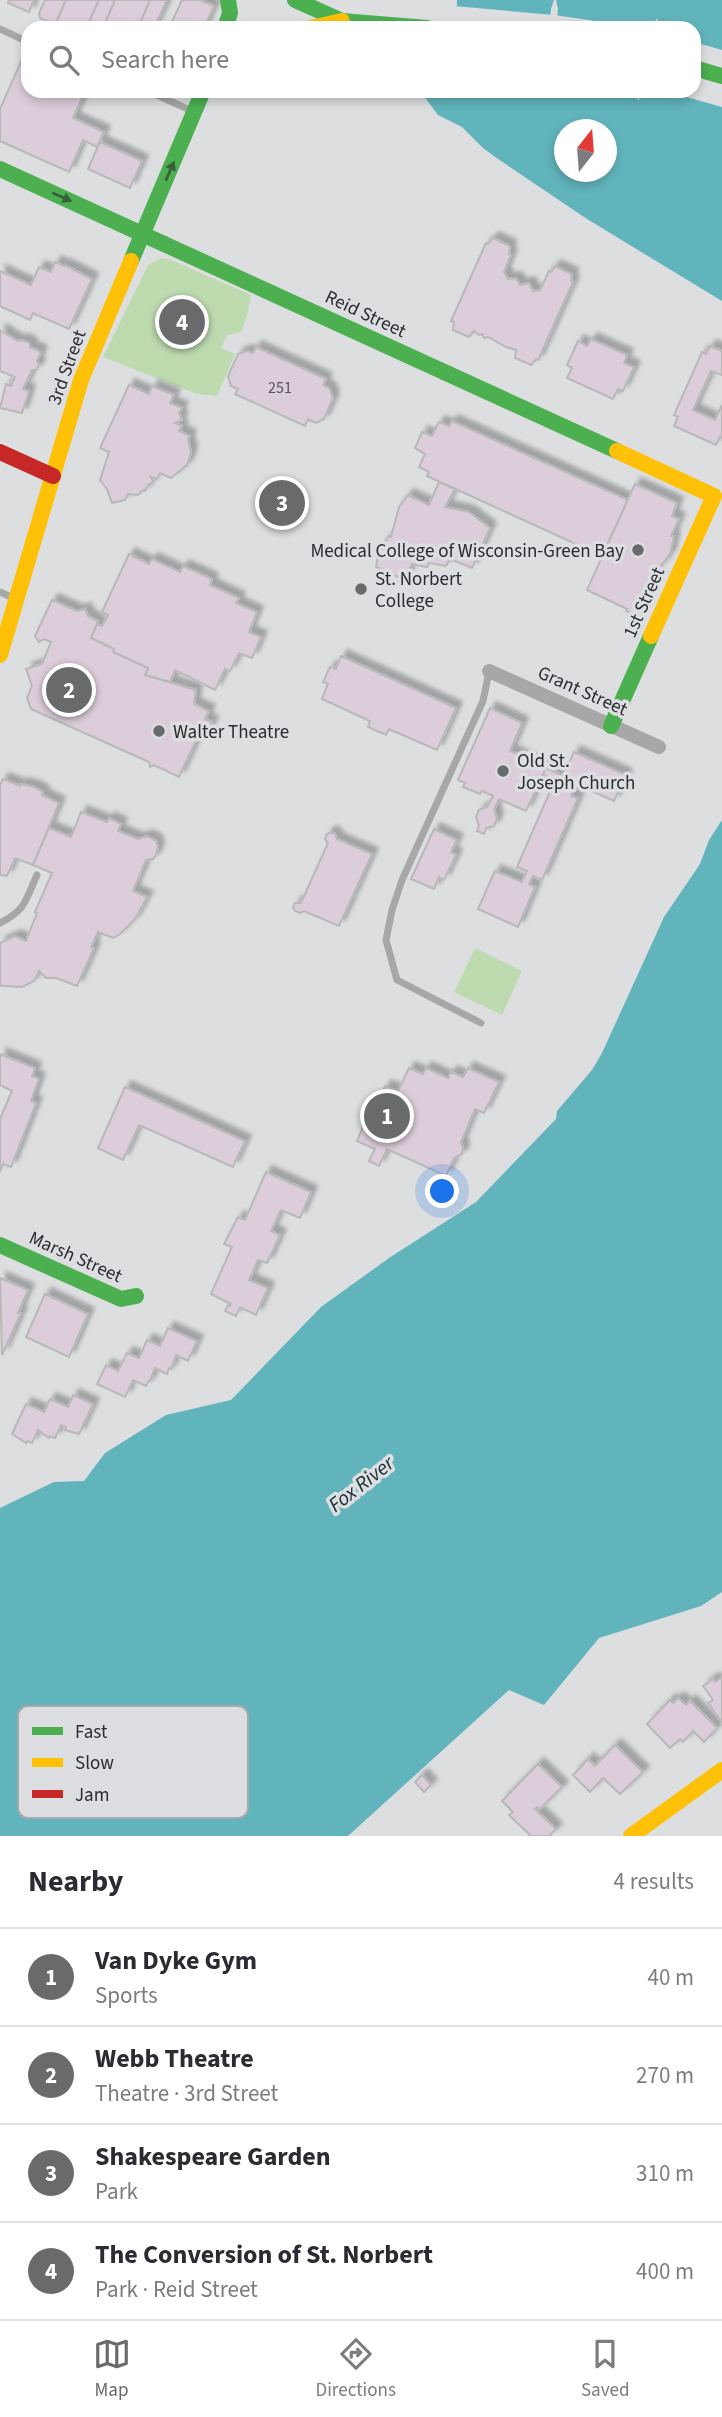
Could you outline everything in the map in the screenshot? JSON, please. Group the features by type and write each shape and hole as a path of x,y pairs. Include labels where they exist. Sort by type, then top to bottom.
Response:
{"street":[{"path":"227,21 228,0"},
{"path":"295,0 342,21"},
{"path":"701,70 722,76"},
{"name":"3rd Street","path":"0,655 81,380 202,99"},
{"name":"Reid Street","path":"0,169 714,496"},
{"path":"0,452 53,476"},
{"name":"1st Street","path":"611,726 714,496"},
{"name":"Grant Street","path":"489,671 659,747"},
{"name":"Marsh Street","path":"0,1245 121,1299 136,1296"},
{"path":"631,1836 722,1770"}],"lane":[{"path":"0,29 21,39"},
{"path":"0,592 18,600"},
{"path":"481,1023 397,980 387,940 402,880 483,701 489,671"},
{"path":"0,923 21,910 37,875"}],"green space":[{"path":"161,258 251,295 241,332 227,335 221,348 235,354 217,396 197,394 103,357 148,265"},
{"path":"274,480 305,496 291,526 259,511"},
{"path":"475,948 522,971 502,1015 454,992"}],"water":[{"path":"457,0 554,0 550,21 456,21"},
{"path":"556,0 722,0 722,301 587,219 498,159 462,127 438,115 425,98 638,98 638,101 640,98 701,98 701,21 657,21 657,18 655,21 557,21"},
{"name":"Fox River","path":"722,820 722,1592 701,1606 599,1638 544,1705 509,1690 348,1836 0,1836 0,1508 54,1482 84,1481 105,1453 166,1415 231,1400 321,1307 389,1258 476,1202 556,1119 557,1111 592,1070 664,917 700,864 709,840"}],"pier":[{"path":"365,0 453,6 452,21 378,21"},
{"path":"454,6 553,15 553,21 453,21"},
{"path":"554,15 594,21 553,21"},
{"path":"701,44 722,50 722,107 690,98 701,98"}],"building":[{"path":"9,0 34,0 29,12 8,3"},
{"path":"45,0 66,0 57,21 46,21 40,18 39,13"},
{"path":"66,0 99,0 89,21 57,21"},
{"path":"99,0 115,0 106,21 89,21"},
{"path":"115,0 150,0 141,21 106,21"},
{"path":"150,0 167,0 157,21 141,21"},
{"path":"182,0 200,0 214,6 207,21 172,21"},
{"path":"21,62 21,98 82,98 73,118 104,132 97,147 83,140 69,172 0,141 0,109"},
{"path":"100,142 142,161 130,188 88,169"},
{"path":"493,238 510,246 511,255 504,272 508,279 516,278 520,285 529,283 533,291 540,290 549,271 555,266 572,274 573,282 538,360 531,365 515,358 516,350 488,337 484,338 482,334 474,331 469,337 453,330 454,322 451,321 486,243"},
{"path":"55,262 92,279 69,329 33,313 30,320 0,306 0,271 31,285 39,267 51,272"},
{"path":"0,330 18,341 30,343 30,347 41,352 37,361 39,365 36,370 32,370 23,389 29,391 22,413 0,408 6,384 11,386 15,377 0,371"},
{"path":"591,339 627,355 624,363 634,367 623,391 618,389 613,399 567,378 572,368 567,365 578,341 587,346"},
{"path":"710,346 722,351 722,375 711,371 693,410 715,420 722,405 722,437 716,445 674,426 678,417 674,415 702,352 706,354"},
{"path":"256,347 326,379 323,385 329,388 333,398 324,419 316,423 308,419 305,426 235,394 238,389 231,386 228,376 238,354 247,351 253,353"},
{"path":"129,385 149,394 152,386 174,395 170,403 182,408 179,413 182,420 175,423 182,426 179,431 190,436 188,439 191,453 187,465 171,478 160,473 157,479 151,477 153,482 145,491 138,495 128,494 125,500 112,503 100,480 109,452 100,448"},
{"path":"452,421 628,500 602,556 427,476 429,472 419,467 425,454 415,448 422,432 432,436 439,422 449,426"},
{"path":"439,482 455,489 445,507 469,512 490,528 472,568 450,559 446,566 429,563 427,567 412,564 405,580 376,567 379,550 389,536 391,537 399,507 408,495 429,505"},
{"name":"Medical College of Wisconsin-Green Bay","path":"635,484 677,503 672,516 679,519 671,536 674,536 670,554 660,567 658,566 640,604 643,606 638,617 587,590"},
{"path":"129,554 149,564 152,559 180,572 183,566 212,579 210,585 239,598 236,603 257,612 249,632 261,637 252,658 239,653 230,671 225,669 215,690 175,670 170,682 145,675 148,668 113,652 114,649 91,638 97,624 102,626 108,615 102,612"},
{"path":"52,600 77,611 85,609 88,616 98,621 91,638 114,649 113,652 148,668 145,675 196,690 194,704 209,711 205,719 212,722 205,737 199,734 179,777 154,765 150,767 149,762 31,709 27,698 32,686 26,669 42,664 51,642 44,639 39,642 35,636"},
{"path":"341,656 456,708 437,750 389,729 386,735 368,727 370,721 322,699 328,684 323,682 330,667 336,669"},
{"name":"Old St. Joseph Church","path":"490,708 522,723 510,751 546,768 526,811 499,799 494,810 497,818 494,826 486,828 484,834 477,831 479,826 476,817 479,810 487,807 493,796 463,787 465,783 458,780"},
{"path":"574,752 626,775 614,801 576,784 571,796 578,798 542,880 533,876 529,884 535,887 518,927 478,909 495,871 522,882 527,871 517,867 555,780 543,775 546,768 563,776"},
{"path":"3,779 20,786 34,787 43,792 42,795 59,803 33,865 15,858 7,876 0,875 0,785"},
{"path":"81,812 107,822 109,818 121,824 118,831 138,839 147,836 156,841 156,855 153,859 146,860 133,891 147,897 135,919 120,934 113,938 98,932 77,986 56,978 46,978 39,971 34,981 22,987 0,985 0,943 15,936 26,941 52,873 33,865 49,828 71,837"},
{"path":"434,829 457,840 451,852 456,855 444,880 439,877 434,889 411,879"},
{"path":"331,832 337,839 372,854 339,926 304,911 295,911 293,907 295,903 301,903 328,843 325,839 327,834"},
{"path":"0,1054 35,1068 32,1076 39,1079 31,1101 36,1103 11,1167 3,1164 0,1172 0,1119 12,1091 0,1085"},
{"path":"409,1068 423,1074 426,1068 448,1078 451,1072 463,1077 468,1068 499,1082 484,1113 475,1109 461,1142 462,1154 454,1158 446,1176 387,1149 379,1166 369,1161 375,1149 357,1141 364,1124 368,1126 371,1119 364,1113 365,1105 377,1104 385,1086 398,1091"},
{"path":"125,1087 245,1141 233,1167 139,1125 123,1160 98,1148"},
{"path":"266,1172 311,1192 300,1218 281,1210 271,1231 280,1235 267,1263 258,1260 249,1280 268,1288 256,1315 240,1307 236,1316 225,1311 231,1304 211,1294 232,1247 224,1244 238,1217 245,1220"},
{"path":"0,1278 28,1290 2,1355"},
{"path":"45,1294 88,1314 69,1357 26,1337"},
{"path":"168,1328 197,1341 188,1361 176,1355 167,1374 155,1368 146,1386 133,1380 125,1397 97,1384 106,1365 118,1371 127,1353 139,1358 147,1340 160,1346"},
{"path":"73,1395 93,1404 79,1434 65,1430 66,1427 61,1425 55,1438 49,1438 38,1430 32,1443 26,1443 12,1434 26,1404 44,1412 50,1399 68,1407"},
{"path":"722,1677 722,1722 708,1703 713,1700 703,1686"},
{"path":"678,1698 686,1705 690,1701 717,1728 704,1742 693,1731 683,1742 680,1739 670,1748 647,1724 670,1700 673,1703"},
{"path":"615,1745 643,1772 620,1794 603,1778 590,1792 573,1775 588,1759 595,1766"},
{"path":"538,1764 562,1787 540,1809 535,1809 556,1829 549,1836 531,1836 509,1815 513,1812 502,1801"},
{"path":"422,1775 431,1785 424,1792 415,1782"}],"traffic: fast":[{"path":"227,21 230,13 228,0"},
{"path":"295,0 342,21"},
{"path":"701,70 722,76"},
{"path":"131,261 200,98"},
{"path":"0,169 617,451"},
{"path":"611,726 651,636"},
{"path":"0,1245 121,1299 136,1296"}],"traffic: slow":[{"path":"0,655 81,380 131,261"},
{"path":"617,451 714,496 651,636"},
{"path":"631,1836 722,1770"}],"traffic: jam":[{"path":"0,452 53,476"}],"place":[{"name":"The Conversion of St. Norbert","path":"182,322"},
{"name":"Shakespeare Garden","path":"282,503"},
{"name":"Medical College of Wisconsin-Green Bay","path":"638,550"},
{"name":"St. Norbert College","path":"361,589"},
{"name":"Webb Theatre","path":"69,690"},
{"name":"Walter Theatre","path":"159,731"},
{"name":"Old St. Joseph Church","path":"503,771"},
{"name":"Van Dyke Gym","path":"387,1116"}]}
